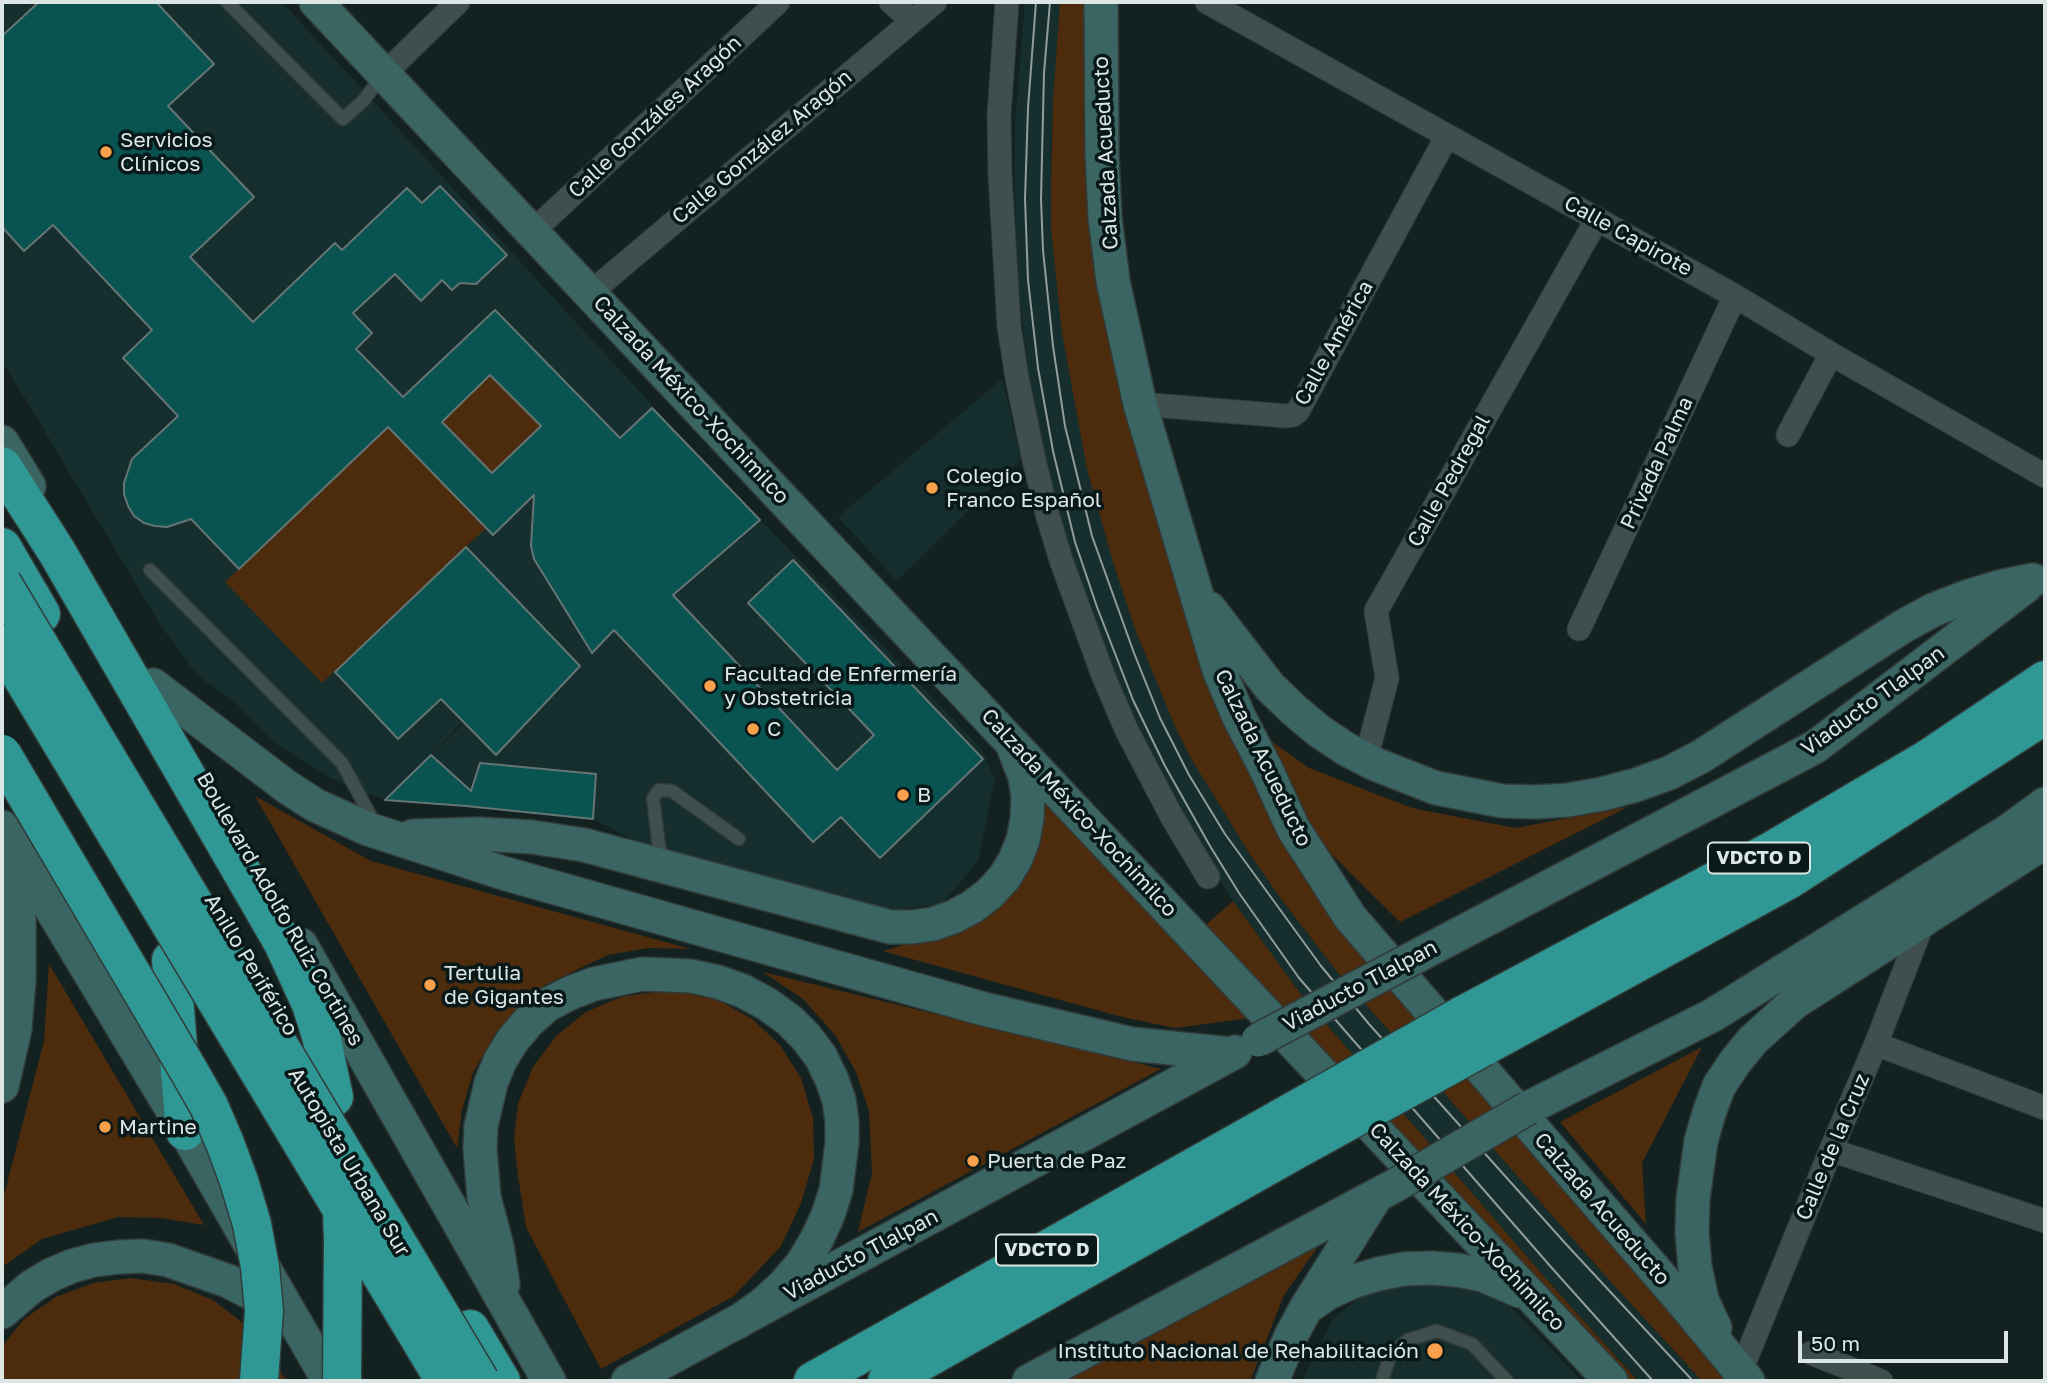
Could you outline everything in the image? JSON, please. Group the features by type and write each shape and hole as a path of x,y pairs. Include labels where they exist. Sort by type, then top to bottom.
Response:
{"highway":[{"path":"2,466 57,552 268,914 311,1004 334,1097 344,1240 342,1381"},
{"name":"Anillo Periférico","path":"2,547 501,1381"},
{"name":"Autopista Urbana Sur","path":"2,583 480,1381"},
{"name":"Autopista Urbana Sur","path":"2,644 445,1381"},
{"path":"2,678 425,1381"},
{"name":"VDCTO D","path":"813,1381 1292,1132 1472,1032 1926,760 2045,680"},
{"name":"VDCTO D","path":"1472,1032 1790,879 2045,715"},
{"path":"2,754 189,1071 226,1143 252,1224 260,1267 264,1311 259,1381"},
{"path":"171,960 185,1131"},
{"name":"VDCTO D","path":"887,1381 1292,1132"}],"main road":[{"name":"Calzada Acueducto","path":"1101,2 1102,155 1105,218 1113,281 1140,404 1219,670 1239,717 1293,828 1350,917 1744,1377"},
{"name":"Calzada México-Xochimilco","path":"328,6 384,74 1611,1381"},
{"name":"Boulevard Adolfo Ruiz Cortines","path":"2,442 153,685 549,1381"},
{"path":"1197,593 1270,687 1319,731 1366,759 1436,788 1502,801 1567,800 1613,792 1668,773 1700,757 1902,627 1933,610 2039,575"},
{"name":"Viaducto Tlalpan","path":"640,1375 1419,954 1815,747 2039,575"},
{"path":"153,685 287,788 344,820 386,835 503,873 984,1009 1132,1044 1245,1047"},
{"path":"386,835 479,834 532,837 584,845 890,927 933,924 953,918 989,894 1015,860 1023,840 1028,797 1018,756 1008,737"},
{"path":"1029,1381 1386,1190 1528,1108 1713,1015 2011,829 2045,804"},
{"path":"2,1079 15,1029 19,980 19,919 3,829"},
{"path":"3,829 185,1131 329,1381"},
{"path":"1744,1377 1702,1300 1692,1233 1694,1189 1701,1141 1719,1086 1754,1040 1795,1002 2045,842"},
{"path":"505,1303 497,1246 484,1197 480,1149 485,1105 500,1061 528,1022 547,1005 570,993 618,978 667,974 691,976 730,987 767,1004 789,1020 821,1057 839,1100 842,1122 840,1165 836,1190 817,1240 802,1264 783,1286 738,1322"},
{"path":"1272,1381 1306,1308 1386,1190"},
{"path":"2,1312 31,1287 72,1266 94,1260 144,1256 168,1260 228,1281 261,1298 294,1320"},
{"path":"1306,1308 1328,1293 1352,1282 1404,1269 1431,1268 1483,1275 1532,1296"}],"street":[{"path":"384,74 458,2"},
{"name":"Calle Gonzáles Aragón","path":"532,232 778,2"},
{"path":"891,2 912,21"},
{"name":"Calle González Aragón","path":"590,293 935,2"},
{"path":"1007,2 999,129 1004,260 1009,326 1034,460 1062,563 1104,676 1127,731 1172,817 1208,877"},
{"name":"Calle Capirote","path":"1207,2 1735,296 2045,476"},
{"name":"Calle América","path":"1140,404 1286,416 1298,411 1447,136"},
{"name":"Calle Pedregal","path":"1366,759 1387,678 1376,611 1597,219"},
{"name":"Privada Palma","path":"1578,629 1735,296"},
{"path":"1788,435 1831,354"},
{"path":"2,948 19,919"},
{"name":"Calle de la Cruz","path":"1744,1377 1830,1150 1876,1044 1924,920"},
{"path":"1876,1044 2045,1108"},
{"path":"1830,1150 2045,1221"},
{"path":"1811,1353 1881,1381"}],"lane":[{"path":"227,2 343,119 363,101 384,74"},
{"path":"150,570 342,763 386,835"},
{"path":"662,866 653,798 659,790 672,791 739,839"},
{"path":"1382,1381 1390,1355 1408,1340 1437,1331 1472,1344 1507,1381"}],"shaded area":[{"path":"2,2 282,2 709,467 981,748 995,779 978,861 943,903 860,915 669,859 593,819 385,800 332,779 273,742 236,703 197,675 161,626 2,362","holes":["563,618 464,723 420,766"]},
{"path":"1025,2 1060,2 1051,149 1051,229 1113,562 1136,632 1177,731 1249,853 1338,973 1702,1381 1639,1381 1548,1281 1303,997 1216,874 1126,710 1058,518 1033,404 1027,362 1018,282 1015,195 1015,125"},
{"path":"1060,2 1094,2 1100,249 1288,833 1743,1381 1702,1381 1338,973 1249,853 1177,731 1136,632 1113,562 1087,469 1062,333 1051,229 1053,100"},
{"path":"490,375 541,426 492,473 442,422"},
{"name":"Colegio Franco Español","path":"1002,379 1021,459 897,581 838,517"},
{"path":"388,428 486,528 322,683 225,582"},
{"path":"1237,717 1309,768 1412,808 1515,828 1628,807 1400,922 1301,824"},
{"path":"1035,790 1250,1018 1175,1028 1122,1017 883,951 955,930 1006,900"},
{"path":"255,796 371,861 691,949 649,948 608,955 545,985 495,1034 473,1073 462,1110 457,1148"},
{"path":"1233,901 1303,997 1638,1381 1619,1381 1199,931"},
{"path":"49,964 204,1225 161,1218 118,1217 42,1239 2,1267 2,1203 44,1041"},
{"path":"763,972 1161,1069 858,1232 872,1173 869,1111 856,1072 835,1035 803,999"},
{"path":"670,990 718,1000 752,1019 780,1045 801,1078 813,1118 814,1159 801,1203 781,1246 734,1296 601,1369 526,1227 514,1137 518,1104 533,1067 556,1036 586,1012 621,997"},
{"path":"1702,1047 1642,1163 1646,1224 1560,1122"},
{"path":"1319,1245 1284,1295 1250,1381 1063,1381"},
{"path":"131,1278 174,1284 213,1300 251,1329 287,1381 2,1381 2,1346 24,1319 56,1297 93,1283"},
{"name":"Instituto Nacional de Rehabilitación","path":"1409,1279 1457,1282 1504,1300 1582,1381 1302,1381 1332,1320 1363,1294"}],"building":[{"path":"39,2 156,2 214,64 168,106 254,197 190,257 253,322 335,243 342,250 407,188 422,203 440,186 507,255 476,284 460,283 452,290 442,280 421,301 395,274 353,313 372,333 356,349 403,397 495,310 620,438 652,408 760,520 673,595 837,770 874,735 748,603 793,560 983,759 880,858 841,817 813,842 614,630 592,653 534,559 531,546 534,495 493,535 388,427 239,569 191,519 167,527 144,523 134,516 124,494 124,483 132,459 178,416 123,358 152,330 53,225 24,251 2,227 2,36","holes":["490,375 541,426 492,473 442,422"]},
{"path":"466,547 580,666 496,755 441,699 398,739 335,672"},
{"path":"431,755 471,791 480,763 596,774 593,819 385,800"}],"tram line":[{"path":"1036,2 1025,199 1028,280 1038,368 1053,451 1075,542 1133,700 1165,766 1210,846 1239,893 1299,978 1653,1381"},
{"path":"1050,2 1044,73 1041,199 1043,250 1053,346 1065,426 1092,536 1160,718 1189,775 1225,834 1321,966 1369,1024 1565,1243 1693,1381"}],"place":[{"name":"Servicios Clínicos","path":"106,152"},
{"name":"Colegio Franco Español","path":"932,488"},
{"name":"Facultad de Enfermería y Obstetricia","path":"710,686"},
{"name":"C","path":"753,729"},
{"name":"B","path":"903,795"},
{"name":"Tertulia de Gigantes","path":"430,985"},
{"name":"Martine","path":"105,1127"},
{"name":"Puerta de Paz","path":"973,1161"},
{"name":"Instituto Nacional de Rehabilitación","path":"1435,1351"}]}
